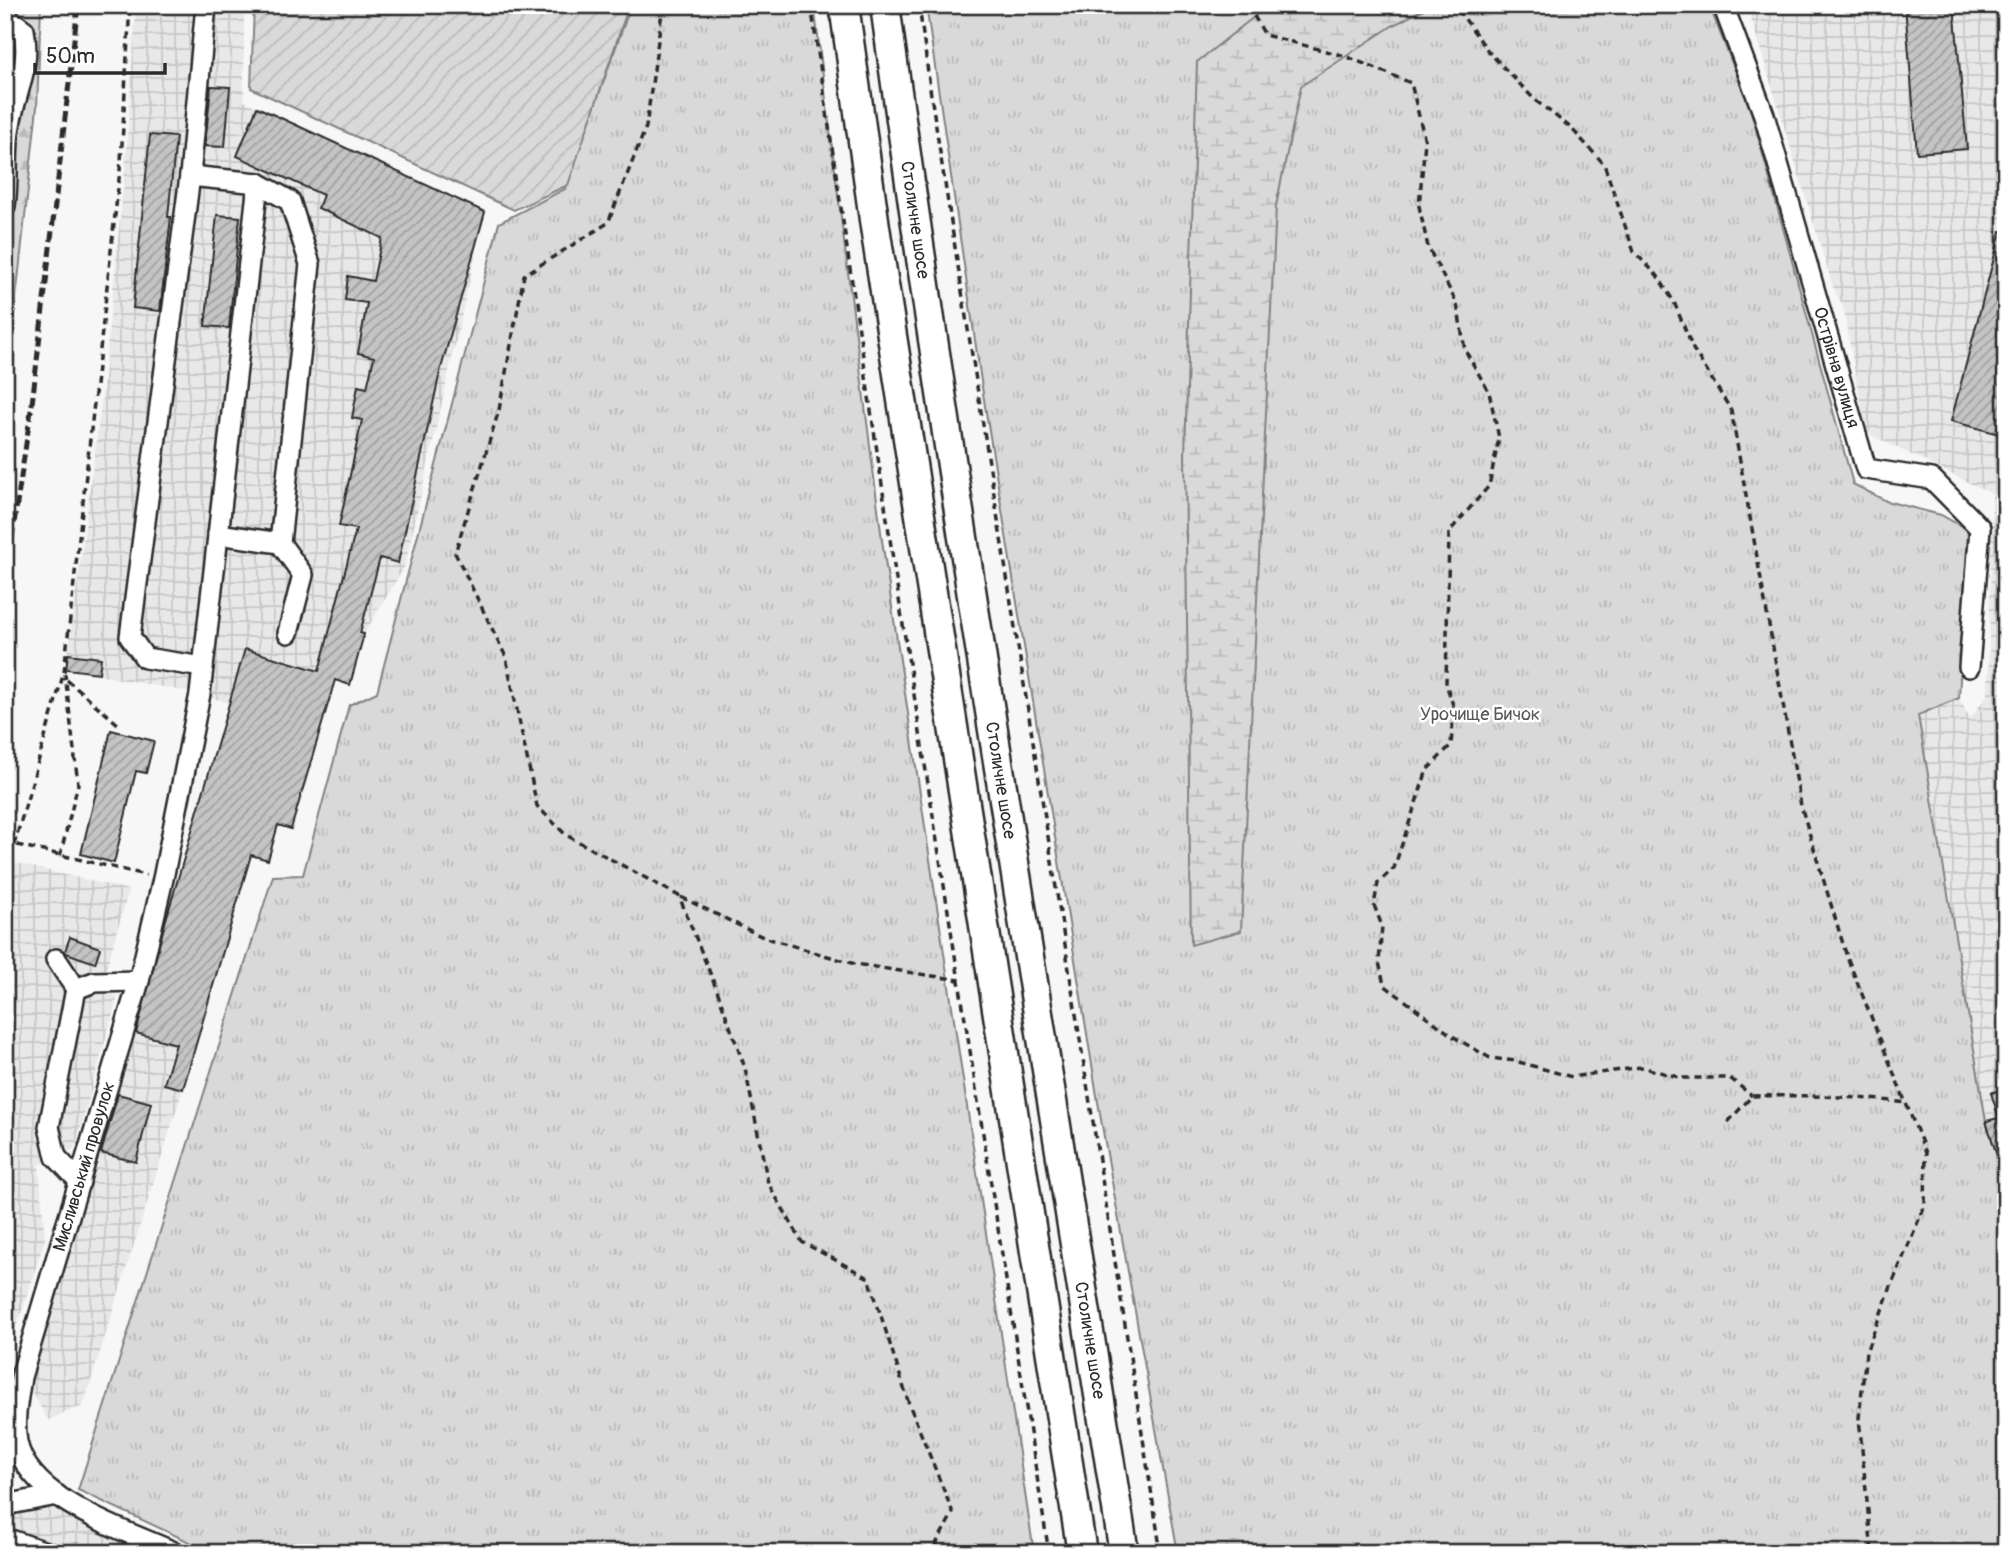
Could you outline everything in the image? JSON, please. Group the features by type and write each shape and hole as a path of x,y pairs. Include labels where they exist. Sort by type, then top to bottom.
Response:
{"highway":[{"path":"844,5 881,268 1083,1553"},
{"name":"Столичне шосе","path":"885,5 915,226 985,683 1124,1553"}],"lane":[{"path":"203,667 145,658 130,637 190,176 206,5"},
{"name":"Острівна вулиця","path":"1723,5 1764,115 1866,469 1932,479 1980,528 1972,602 1969,667"},
{"path":"5,16 23,30 27,49 23,78 10,126 5,206"},
{"path":"190,176 258,183 290,201 310,264 280,543 303,575 288,633"},
{"name":"Мисливський провулок","path":"176,1553 76,1508 39,1481 25,1463 17,1443 15,1415 21,1377 139,981 163,879 200,694 258,183"},
{"path":"218,534 280,543"},
{"path":"56,959 76,989 49,1128 56,1157 80,1182"},
{"path":"76,989 94,982 139,981"},
{"path":"5,1505 57,1495"},
{"path":"5,1538 49,1553"}],"path":[{"path":"14,845 64,672 121,161 130,5"},
{"path":"665,5 646,127 608,223 524,275 499,410 455,554 506,657 537,806 566,835 679,896 763,937 855,964 959,980"},
{"path":"811,5 1048,1553"},
{"path":"919,5 1161,1553"},
{"path":"1251,5 1250,9 1265,36 1345,56 1411,83 1425,141 1419,205 1428,247 1457,304 1465,350 1489,392 1499,438 1489,486 1449,532 1446,684 1454,708 1451,745 1427,770 1394,868 1378,883 1374,905 1382,926 1379,962 1384,985 1454,1037 1490,1058 1514,1061 1572,1077 1641,1067 1682,1078 1731,1078 1752,1096 1813,1094 1908,1103"},
{"path":"1446,5 1462,15 1488,51 1535,100 1572,128 1604,164 1634,252 1657,275 1674,302 1693,349 1731,410 1801,806 1847,957 1926,1153 1925,1205 1866,1352 1859,1418 1872,1553"},
{"path":"60,856 78,784 64,672"},
{"path":"65,678 119,725"},
{"path":"5,842 163,879"},
{"path":"679,896 745,1068 768,1183 802,1242 869,1278 909,1404 953,1513 931,1553"},
{"path":"1728,1122 1752,1096"}],"shaded area":[{"path":"136,5 244,5 244,101 485,212 405,566 364,634 350,685 334,681 291,829 278,825 251,855 183,1089 83,1406 48,1420 28,1385 100,1153 229,703 200,694 66,669 102,397 126,159"},
{"path":"1747,5 2006,5 2006,1184 1986,1121 1918,714 1959,698 1970,719 1988,694 1992,494 1871,435 1864,423 1843,307 1833,287"},
{"path":"16,863 129,890 106,969 97,973 93,988 118,996 75,1148 39,1165 45,1239 5,1363 5,900"},
{"path":"55,1505 159,1553 5,1553 5,1513"}],"green space":[{"path":"5,5 19,5 5,124"},
{"path":"18,5 41,5 37,107 5,399 5,228 18,144"},
{"path":"254,5 629,5 568,185 514,210 251,88"},
{"path":"631,5 814,5 882,540 1034,1553 213,1553 78,1490 273,876 303,875 349,705 377,692 499,223 565,189"},
{"name":"Урочище Бичок","path":"926,5 1709,5 1751,111 1853,484 1886,501 1941,515 1968,530 1959,698 1918,715 1986,1121 2006,1184 2006,1553 1178,1553 1100,1114 981,381"},
{"path":"1269,5 1431,5 1392,26 1301,86 1276,206 1241,931 1191,945 1185,455 1197,62"}],"building":[{"path":"1905,5 1954,5 1967,149 1917,153"},
{"path":"211,86 230,87 225,147 205,146"},
{"path":"257,107 485,212 440,372 398,563 380,558 360,633 364,634 350,685 335,680 291,829 278,825 268,860 251,855 183,1089 164,1084 176,1044 136,1033 165,923 245,649 319,671 356,529 339,526 362,420 352,418 358,386 367,388 374,357 358,353 367,303 345,300 348,276 373,281 382,238 318,208 323,195 237,156"},
{"path":"150,135 176,137 168,217 171,217 160,311 133,308"},
{"path":"217,215 240,217 229,328 205,326"},
{"path":"2001,231 2006,231 2006,410 1999,434 1951,421"},
{"path":"68,654 101,658 99,673 66,669"},
{"path":"111,730 154,741 146,773 136,771 114,863 81,854"},
{"path":"70,937 100,948 95,963 66,953"},
{"path":"2006,1088 2006,1173 2003,1174 1986,1121 1999,1118 1991,1093"},
{"path":"118,1094 151,1103 136,1162 101,1153"}],"railway":[{"path":"5,583 32,404 78,5"}]}
